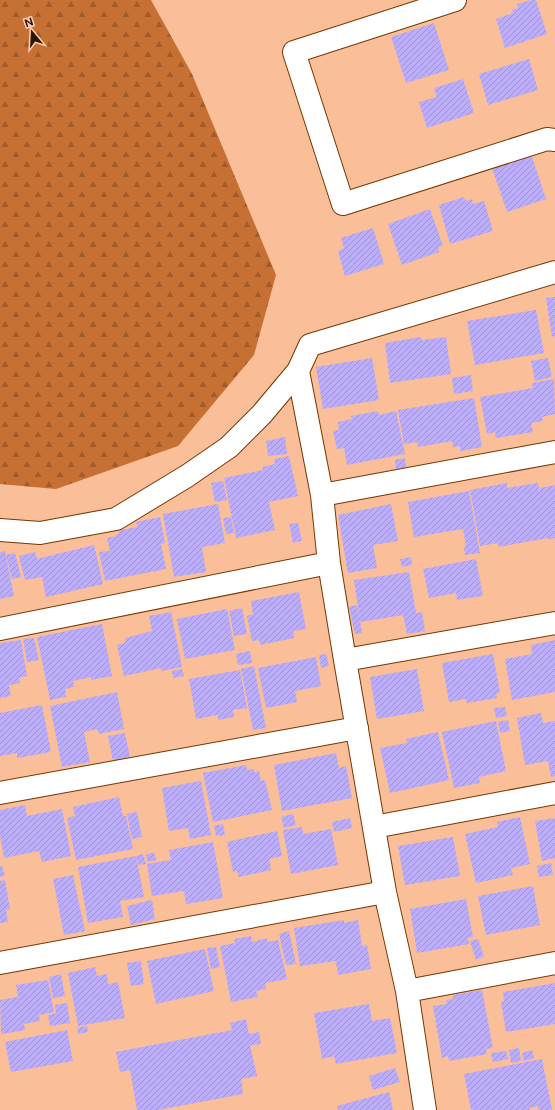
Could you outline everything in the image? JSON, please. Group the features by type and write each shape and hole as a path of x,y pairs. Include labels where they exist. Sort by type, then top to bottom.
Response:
{"street":[{"path":"455,0 294,52 343,204 547,139 555,140"},
{"path":"0,530 40,533 116,519 188,476 229,447 262,414 298,371 310,345 555,272"},
{"path":"298,371 322,495 329,563 345,660 358,728 385,892 407,991 425,1110"},
{"path":"322,495 555,452"},
{"path":"0,629 329,563"},
{"path":"345,660 555,623"},
{"path":"0,793 358,728"},
{"path":"374,827 555,793"},
{"path":"0,963 385,892"},
{"path":"407,991 555,963"}],"green space":[{"path":"0,0 151,0 192,74 276,275 254,355 178,446 56,489 0,484"}],"building":[{"path":"536,0 547,34 505,48 496,19 513,13 512,10 518,8 517,4"},
{"path":"434,23 449,70 406,83 391,37"},
{"path":"529,59 538,90 488,105 479,74"},
{"path":"463,79 474,113 427,128 419,102 437,97 434,88"},
{"path":"531,154 546,199 507,212 492,168"},
{"path":"464,197 466,201 472,199 473,204 484,201 493,231 450,244 439,205"},
{"path":"430,209 443,246 438,247 439,252 402,265 388,224"},
{"path":"373,228 384,264 345,276 338,251 344,248 341,238"},
{"path":"555,297 555,336 552,337 546,298"},
{"path":"536,310 544,353 475,365 467,321"},
{"path":"421,337 422,340 446,337 451,374 390,383 385,343"},
{"path":"372,358 379,400 323,409 316,367"},
{"path":"548,358 552,377 535,381 531,361"},
{"path":"471,375 473,391 454,394 452,378"},
{"path":"554,379 555,414 542,417 543,421 531,423 533,432 496,438 495,432 487,434 480,397 533,388 532,383"},
{"path":"474,398 482,447 460,451 460,446 453,447 452,441 418,447 417,442 404,444 398,410"},
{"path":"378,411 379,415 396,411 405,454 347,465 344,448 337,449 333,431 339,430 338,422 352,419 351,416"},
{"path":"285,437 287,454 268,456 266,441"},
{"path":"289,456 298,496 269,502 275,530 236,538 224,478 263,470 262,467 275,464 274,459"},
{"path":"405,458 406,467 396,470 395,460"},
{"path":"223,481 227,500 215,502 211,483"},
{"path":"507,483 507,488 538,483 540,494 540,488 555,485 555,538 499,547 498,543 480,546 470,490"},
{"path":"469,491 480,553 465,555 464,547 466,546 463,529 414,537 408,502"},
{"path":"218,504 225,543 202,547 206,572 174,577 163,514"},
{"path":"391,504 398,541 373,545 377,568 348,573 338,515"},
{"path":"160,517 165,543 161,544 166,569 105,581 99,552 110,551 107,538 116,536 121,530 138,527 136,522"},
{"path":"231,517 234,533 226,534 223,518"},
{"path":"298,523 302,541 293,543 289,524"},
{"path":"94,545 103,584 46,597 42,577 25,580 19,556 35,552 37,559"},
{"path":"5,551 14,596 0,599 0,552"},
{"path":"15,553 21,577 12,579 6,555"},
{"path":"411,557 412,565 402,567 400,559"},
{"path":"476,559 483,596 457,600 456,593 429,598 423,569"},
{"path":"409,572 416,613 422,612 425,631 407,634 403,615 360,622 362,633 355,634 349,607 357,605 360,620 354,580"},
{"path":"299,592 306,629 293,631 294,638 260,645 259,640 252,641 247,616 253,614 251,601"},
{"path":"242,608 247,634 234,636 229,611"},
{"path":"227,609 235,650 185,659 177,619"},
{"path":"171,612 182,667 161,671 161,668 124,676 117,645 125,643 125,638 152,631 149,616"},
{"path":"102,624 112,676 91,680 91,677 73,681 74,687 65,689 66,697 50,700 37,637"},
{"path":"34,638 39,660 27,662 23,639"},
{"path":"21,640 27,676 19,678 20,683 9,685 11,696 0,698 0,643"},
{"path":"555,640 555,692 512,700 505,659 532,654 531,645"},
{"path":"250,651 252,663 238,665 236,654"},
{"path":"326,654 329,666 321,668 319,655"},
{"path":"493,654 500,693 496,694 497,698 467,703 466,699 449,702 442,663"},
{"path":"316,657 321,686 295,691 297,702 266,708 258,668"},
{"path":"254,666 266,728 253,730 241,669"},
{"path":"182,669 184,676 173,678 172,671"},
{"path":"417,669 424,711 377,719 370,677"},
{"path":"240,670 247,708 233,710 234,717 218,720 218,715 196,719 189,679"},
{"path":"117,692 124,729 99,734 97,729 84,732 90,762 62,767 50,706"},
{"path":"42,705 51,752 17,758 17,753 0,756 0,713"},
{"path":"505,707 507,716 496,718 494,708"},
{"path":"541,713 543,723 555,721 555,776 551,777 548,761 525,765 517,718"},
{"path":"508,720 510,731 500,733 498,722"},
{"path":"496,721 506,771 479,777 480,783 454,788 442,732"},
{"path":"438,732 449,780 390,793 380,748 407,743 406,739"},
{"path":"125,733 130,757 113,761 108,736"},
{"path":"336,753 339,768 346,766 352,798 282,811 274,765"},
{"path":"246,765 247,770 254,769 254,772 259,771 261,781 265,780 272,810 213,822 203,773"},
{"path":"201,781 211,835 190,839 188,828 169,831 162,788"},
{"path":"119,797 123,816 126,816 133,849 76,860 67,818 75,816 73,807"},
{"path":"25,805 27,816 62,809 71,856 42,862 39,851 4,858 0,835 0,810"},
{"path":"137,812 142,837 132,839 127,814"},
{"path":"293,814 296,825 284,828 281,817"},
{"path":"520,817 530,864 511,868 513,875 476,883 465,834 498,827 497,822"},
{"path":"350,818 352,828 334,832 332,822"},
{"path":"555,818 555,858 542,861 535,821"},
{"path":"223,824 225,835 216,836 214,826"},
{"path":"302,827 303,834 331,829 338,865 291,874 283,830"},
{"path":"277,831 282,856 269,859 271,870 239,877 237,871 233,872 227,842"},
{"path":"453,837 460,876 405,885 398,846"},
{"path":"213,842 223,898 186,904 184,891 152,896 147,864 171,860 169,850"},
{"path":"154,852 156,860 148,862 146,855"},
{"path":"143,854 146,864 139,865 136,856"},
{"path":"136,856 144,897 120,901 123,917 88,923 78,867"},
{"path":"551,863 553,875 539,877 537,866"},
{"path":"0,866 2,866 5,876 0,877"},
{"path":"73,875 85,931 64,935 53,879"},
{"path":"5,880 10,909 6,910 8,922 0,923 0,881"},
{"path":"533,886 540,925 486,935 478,896"},
{"path":"466,899 473,937 468,938 469,944 417,953 410,909"},
{"path":"152,900 155,919 131,925 127,906"},
{"path":"344,920 344,923 358,920 362,946 367,945 371,969 338,975 336,961 300,966 294,928"},
{"path":"289,931 296,964 286,965 279,934"},
{"path":"251,936 252,942 267,938 268,942 278,940 287,979 265,983 266,989 256,991 258,997 231,1002 220,946 235,943 234,939"},
{"path":"478,939 484,956 476,960 470,941"},
{"path":"216,947 220,967 211,969 207,948"},
{"path":"205,949 214,991 156,1004 147,961"},
{"path":"141,961 144,984 131,986 127,963"},
{"path":"95,967 97,976 107,974 108,984 118,982 125,1018 78,1026 68,973"},
{"path":"61,974 65,996 53,998 49,977"},
{"path":"48,980 54,1012 39,1015 40,1021 24,1024 25,1030 1,1034 0,1000 18,997 16,985"},
{"path":"555,983 555,1024 506,1032 501,1002 504,1001 503,992"},
{"path":"482,990 493,1048 486,1049 487,1054 449,1061 448,1056 442,1058 433,1006 447,1004 446,1000 453,999 453,995"},
{"path":"67,1003 70,1023 50,1026 48,1015 56,1013 55,1005"},
{"path":"369,1004 372,1021 390,1018 397,1053 336,1064 334,1056 322,1059 314,1013"},
{"path":"246,1019 249,1034 259,1032 261,1044 250,1045 257,1076 241,1079 243,1094 158,1110 137,1110 130,1070 120,1072 116,1052 232,1030 230,1023"},
{"path":"87,1026 88,1032 78,1034 77,1028"},
{"path":"67,1030 73,1061 11,1072 5,1042"},
{"path":"519,1048 521,1061 511,1063 509,1050"},
{"path":"532,1050 534,1058 524,1061 522,1053"},
{"path":"506,1051 508,1059 493,1062 491,1053"},
{"path":"542,1059 552,1110 539,1110 538,1106 529,1108 530,1110 471,1110 464,1074"},
{"path":"395,1068 400,1082 373,1090 369,1076"},
{"path":"389,1092 393,1110 338,1110 337,1106"}]}
